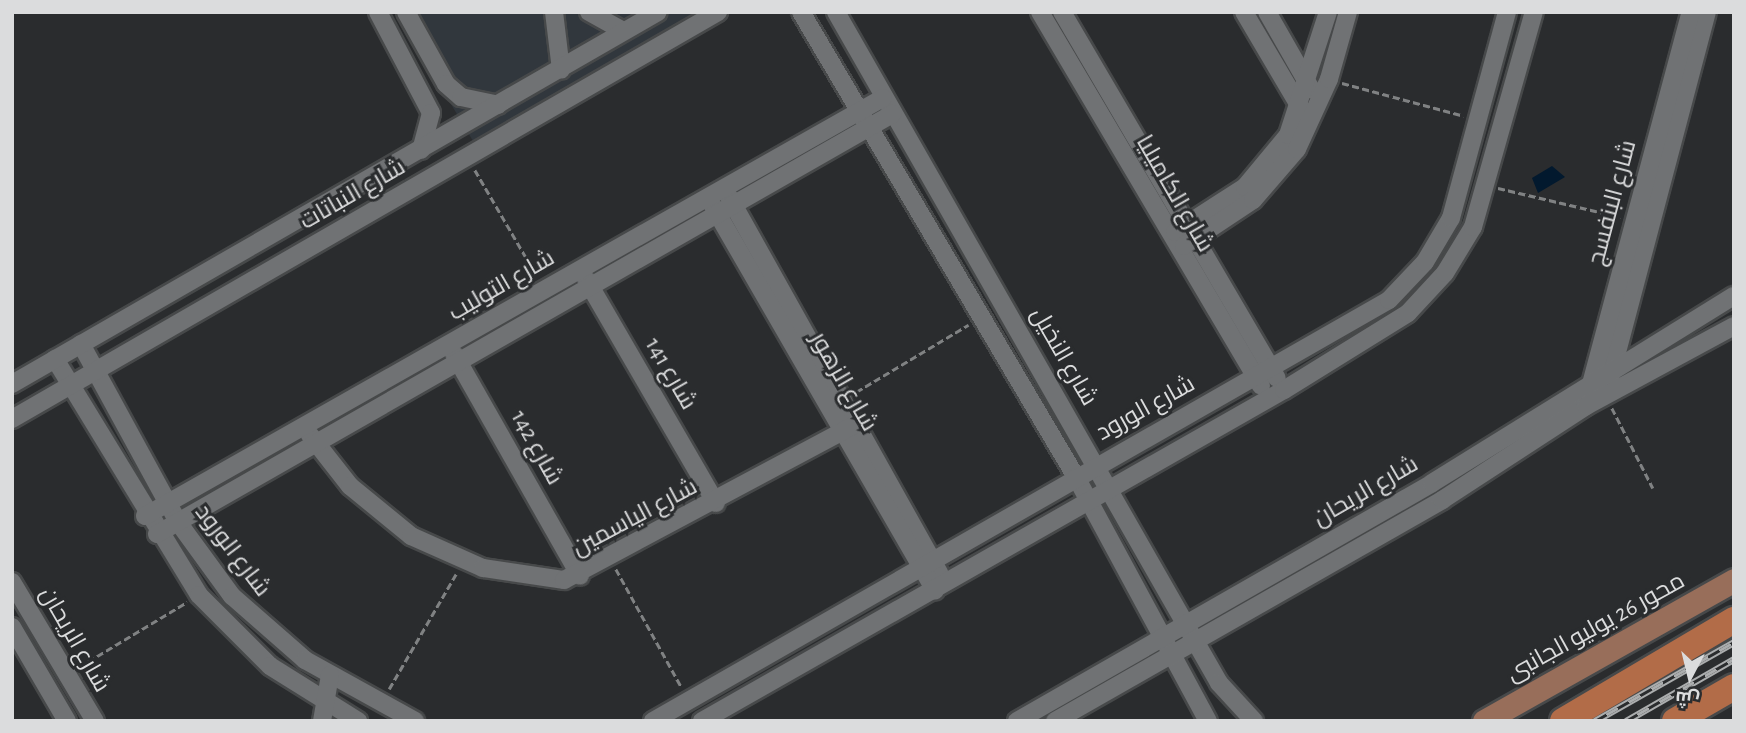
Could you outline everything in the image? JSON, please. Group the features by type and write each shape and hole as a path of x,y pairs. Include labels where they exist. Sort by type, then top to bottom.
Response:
{"highway":[{"path":"1563,721 1734,620"},
{"path":"1675,721 1734,687"}],"main road":[{"name":"محور 26 يوليو الجانبى","path":"1484,721 1734,580"}],"street":[{"path":"378,12 432,113 421,150"},
{"path":"406,12 446,84 479,104 498,105"},
{"path":"554,12 561,69"},
{"path":"589,12 623,31"},
{"name":"شارع النباتات","path":"12,384 658,12"},
{"name":"شارع النباتات","path":"12,419 718,12"},
{"name":"شارع النخيل","path":"801,12 867,129 1076,477 1208,721"},
{"name":"شارع النخيل","path":"836,12 1097,464 1219,683 1254,721"},
{"name":"شارع الكاميليا","path":"1040,12 1276,395"},
{"name":"شارع الكاميليا","path":"1062,12 1181,238"},
{"path":"1244,12 1309,124"},
{"path":"1267,12 1319,105"},
{"path":"1181,238 1245,187 1288,135 1308,84 1328,12"},
{"path":"1181,238 1253,200 1309,124 1319,105 1348,12"},
{"name":"شارع البنفسج","path":"1606,396 1664,135 1687,53 1691,12"},
{"name":"شارع البنفسج","path":"1687,53 1707,12"},
{"path":"688,701 701,721 940,588 1387,330 1427,294 1460,251 1488,186 1533,17 1507,13"},
{"name":"شارع الورود","path":"653,721 928,565 1097,464 1336,334 1389,300 1432,251 1457,202 1507,13"},
{"name":"شارع التوليب","path":"145,516 859,112 888,106"},
{"name":"شارع التوليب","path":"157,534 867,129 888,106"},
{"name":"شارع البنفسج","path":"1586,406 1634,220 1664,135"},
{"name":"شارع الزهور","path":"724,188 842,400 850,428"},
{"name":"شارع الزهور","path":"708,197 850,428 940,588"},
{"name":"شارع 141","path":"581,269 716,503"},
{"name":"شارع الريحان","path":"1055,721 1172,654 1190,633 1345,534 1432,483 1612,367 1688,328 1734,296"},
{"name":"شارع الريحان","path":"1017,721 1163,638 1190,633 1354,550 1442,500 1586,406 1734,327"},
{"path":"1688,328 1698,346"},
{"path":"1336,334 1345,355"},
{"name":"شارع الورود","path":"81,344 178,522 254,620 330,676 415,721"},
{"name":"شارع 142","path":"449,344 580,576"},
{"name":"شارع الورود","path":"55,359 145,516 199,595 261,659 324,713 360,721"},
{"name":"شارع الياسمين","path":"303,426 315,444 389,521 463,562 534,579 580,576 850,428"},
{"path":"1432,483 1442,500"},
{"path":"1345,534 1354,550"},
{"name":"شارع الريحان","path":"12,582 64,676 95,721"},
{"name":"شارع الريحان","path":"12,627 67,721"},
{"path":"46,687 64,676"},
{"path":"324,713 330,676"},
{"path":"360,721 380,704"}],"path":[{"path":"1328,79 1479,120"},
{"path":"468,158 545,290"},
{"path":"1488,186 1634,220"},
{"path":"842,400 980,318"},
{"path":"1606,396 1653,488"},
{"path":"611,559 688,701"},
{"path":"380,704 463,562"},
{"path":"64,676 199,595"}],"shaded area":[{"path":"396,12 696,12 473,141"}],"water":[{"path":"1552,166 1565,177 1538,193 1532,178"}],"railway":[{"path":"1595,721 1734,642"},
{"path":"1626,721 1734,659"}]}
